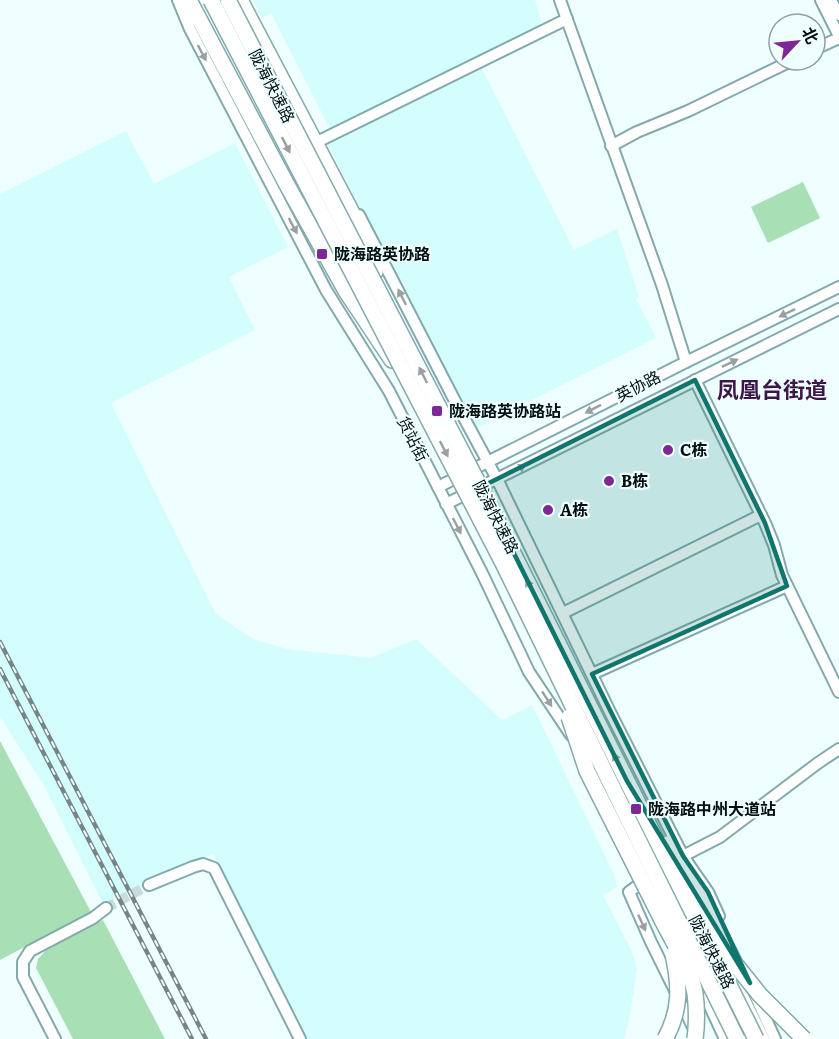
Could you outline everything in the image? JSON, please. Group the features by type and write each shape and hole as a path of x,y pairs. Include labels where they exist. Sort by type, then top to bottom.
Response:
{"highway":[{"name":"陇海快速路","path":"211,0 503,563 737,1039"},
{"name":"陇海快速路","path":"228,0 478,483 756,1039"},
{"path":"240,0 351,211 403,338"},
{"path":"191,4 346,291 423,408"},
{"path":"548,654 587,771 685,966 694,992 697,1022 695,1039"},
{"path":"627,781 706,906 735,964 760,995 804,1039"},
{"path":"665,1039 678,1003 678,979 668,931"}],"street":[{"name":"货站街","path":"178,0 190,29 326,290 389,391 529,672 602,783 726,1039"},
{"path":"246,0 488,461 684,856 708,892 775,1039"},
{"path":"560,0 662,285 686,362"},
{"path":"821,0 839,37"},
{"path":"831,0 839,15"},
{"path":"321,140 567,19"},
{"path":"611,146 768,72"},
{"name":"英协路","path":"438,487 839,287"},
{"name":"英协路","path":"447,504 839,309"},
{"path":"695,380 761,515 774,544 782,575 839,692"},
{"path":"563,613 761,515"},
{"path":"592,674 788,586"},
{"path":"684,856 720,837 839,749"},
{"path":"684,856 700,908 764,1039"},
{"path":"149,885 203,864 214,868 300,1039"},
{"path":"648,878 629,892 699,1039"},
{"path":"55,1039 23,977 23,962 30,951 93,918 106,908"}],"highlighted area":[{"path":"695,380 765,523 787,586 592,674 683,856 708,892 750,983 627,781 481,487"}],"shaded area":[{"path":"253,0 535,0 542,24 330,129 271,13 262,18"},
{"path":"479,63 574,250 617,229 639,297 636,299 656,338 472,430 326,141"},
{"path":"126,131 154,184 235,143 288,247 229,277 255,330 111,403 216,614 253,639 287,649 371,658 416,639 502,720 532,705 613,872 617,887 603,895 633,954 637,969 624,1039 305,1039 213,854 103,904 43,784 0,716 0,194"}],"green space":[{"path":"803,182 820,218 768,243 751,207"},
{"path":"0,741 91,912 0,960"},
{"path":"103,920 165,1039 73,1039 36,968 38,959 46,950"}],"tunnel":[{"path":"106,908 149,885"}],"railway":[{"path":"0,642 206,1039"},
{"path":"0,669 192,1039"}],"place":[{"name":"陇海路英协路","path":"322,254"},
{"name":"陇海路英协路站","path":"437,411"},
{"name":"C栋","path":"668,450"},
{"name":"B栋","path":"609,481"},
{"name":"A栋","path":"548,510"},
{"name":"陇海路中州大道站","path":"636,809"}],"district":[{"name":"凤凰台街道","path":"772,390"}]}
